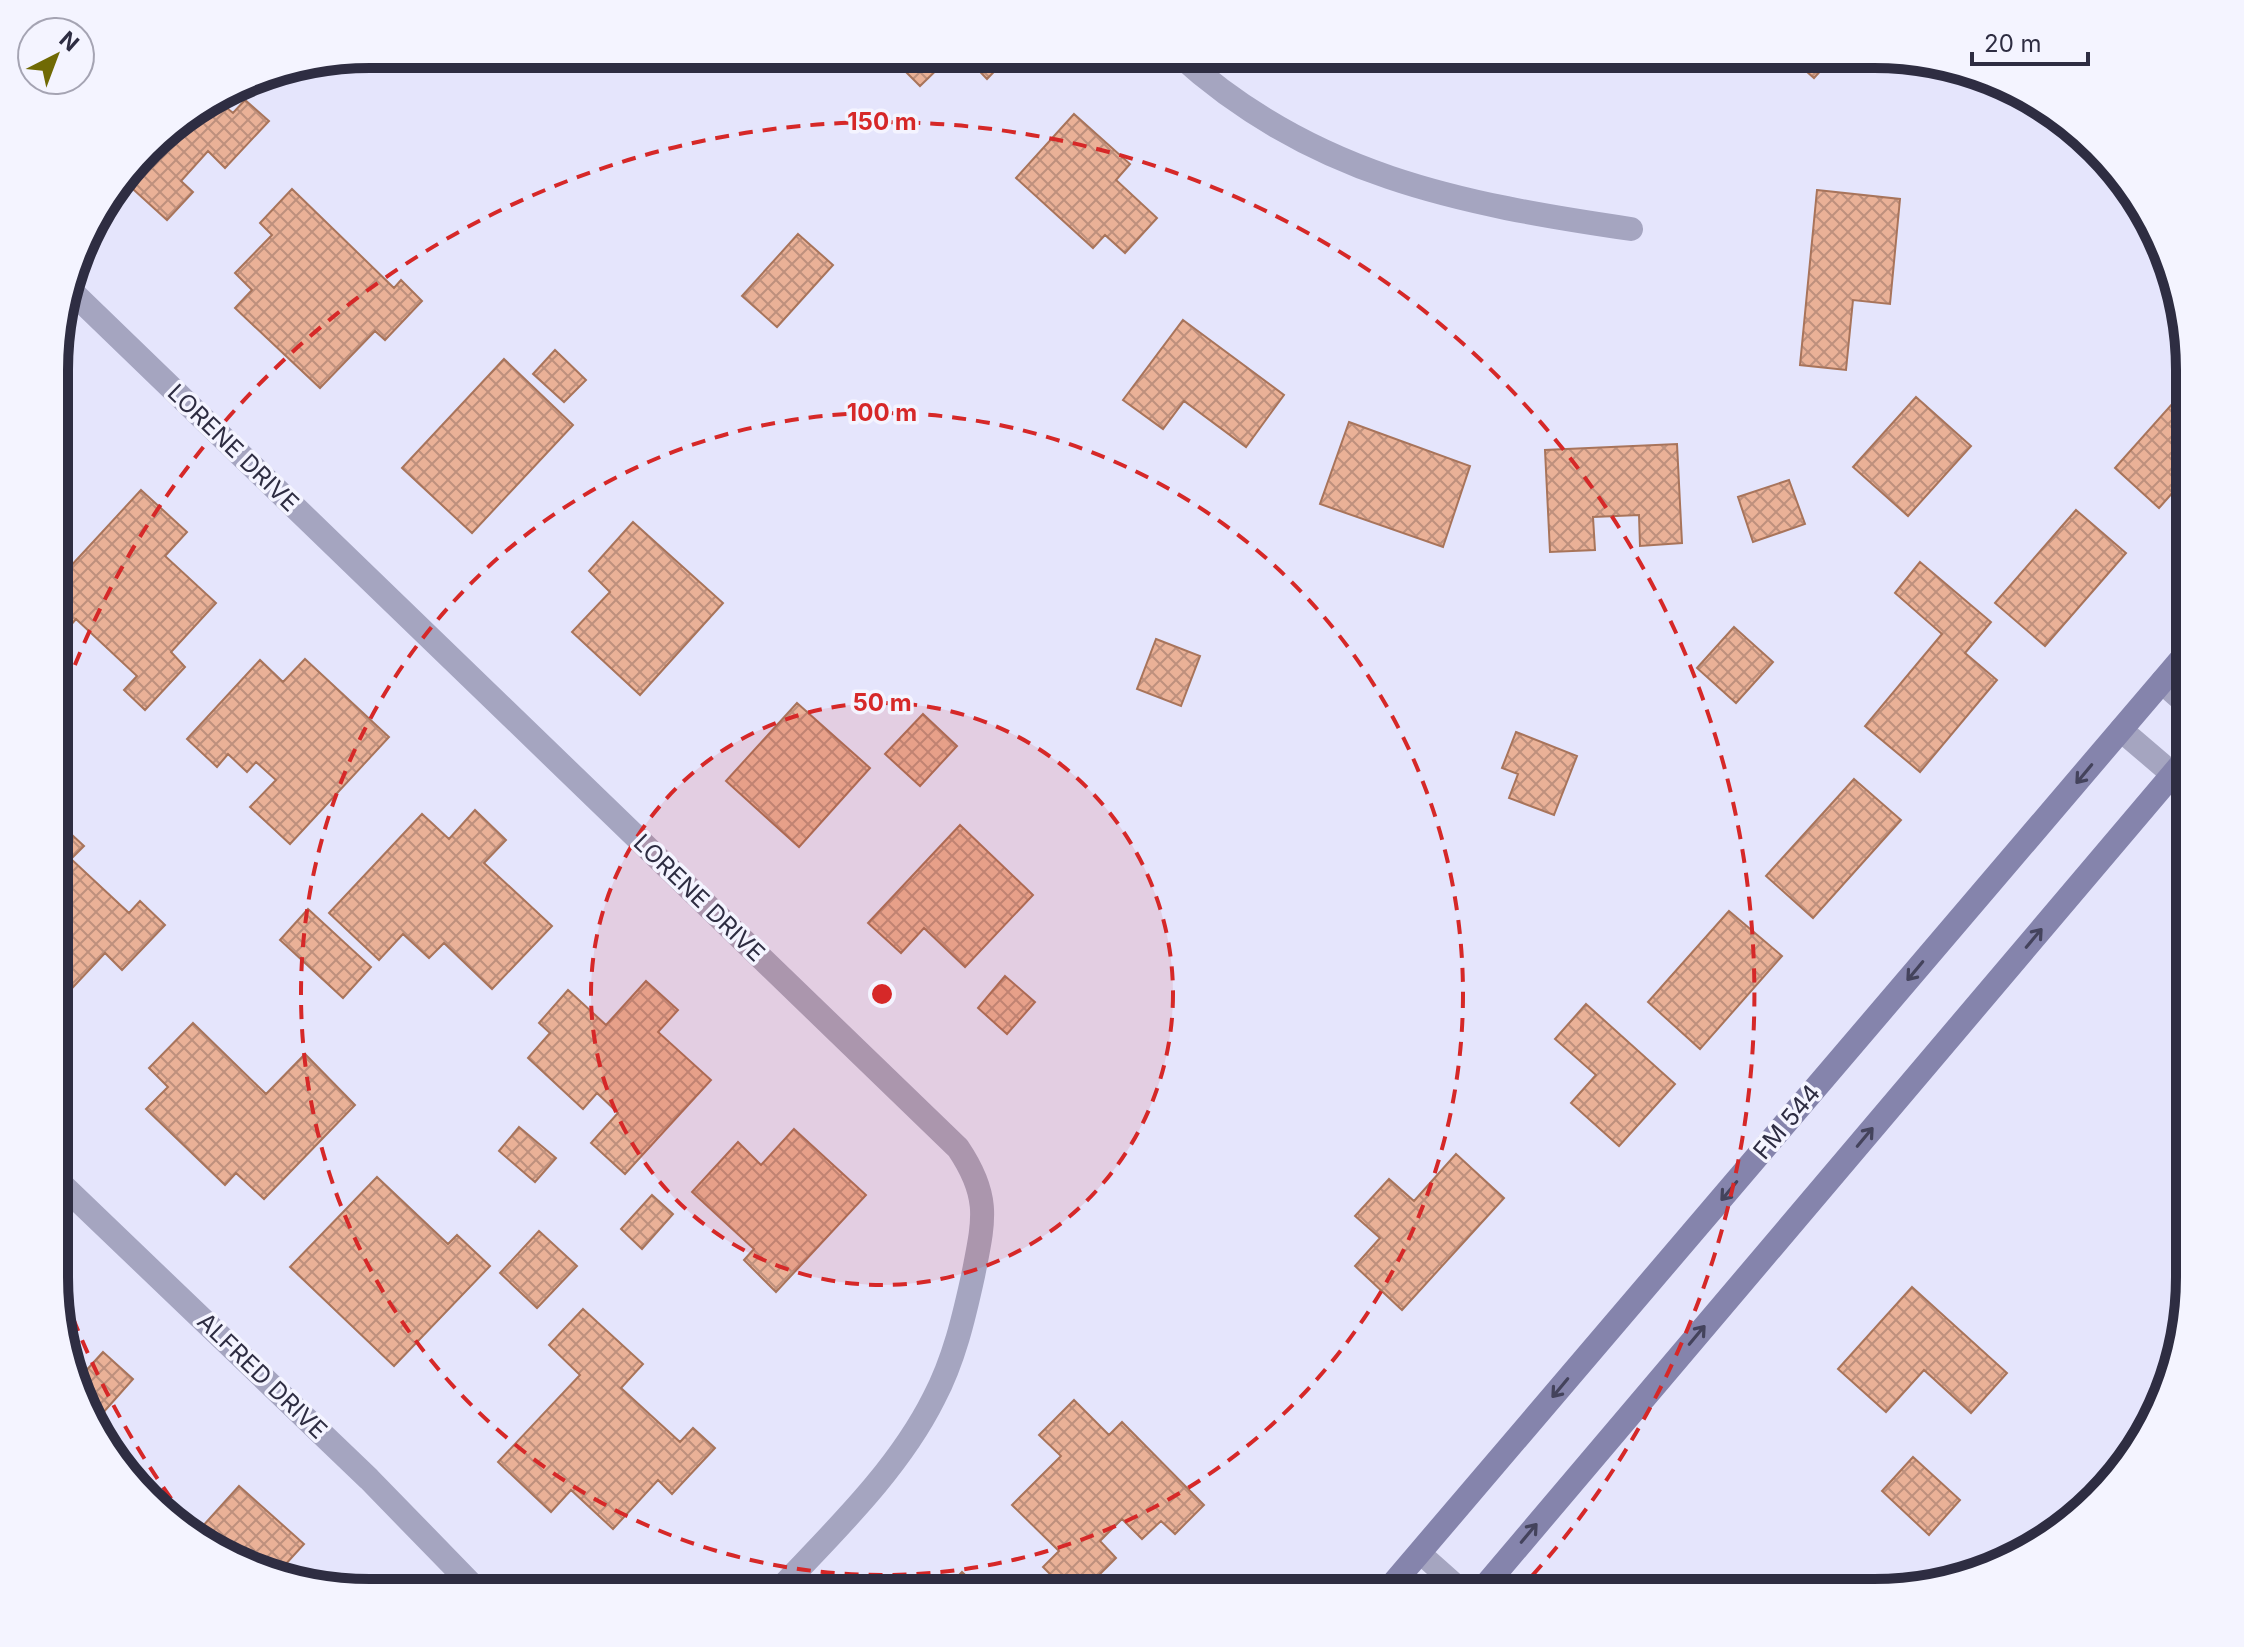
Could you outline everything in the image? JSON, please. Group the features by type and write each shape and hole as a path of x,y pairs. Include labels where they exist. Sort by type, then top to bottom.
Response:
{"main road":[{"name":"FM 544","path":"1397,1579 2176,665"},
{"path":"1491,1579 2176,787"}],"street":[{"path":"1196,68 1252,113 1344,163 1403,184 1520,213 1631,229"},
{"name":"LORENE DRIVE","path":"77,297 958,1148 976,1174 984,1202 978,1252 954,1351 936,1395 891,1464 788,1579"},
{"path":"2162,682 2176,694"},
{"path":"2121,730 2176,777"},
{"name":"ALFRED DRIVE","path":"68,1191 369,1479 466,1579"}],"lane":[{"path":"1420,1553 1449,1579"}],"building":[{"path":"902,68 939,68 920,86"},
{"path":"976,68 998,68 987,79"},
{"path":"1803,68 1823,68 1814,78"},
{"path":"245,100 269,121 225,168 208,151 181,181 193,192 167,220 130,186 186,130 224,106 233,113"},
{"path":"1074,114 1130,164 1116,180 1157,218 1125,253 1105,235 1093,248 1016,178"},
{"path":"292,189 394,288 401,280 422,301 385,340 375,331 320,388 235,308 252,290 235,273 272,235 260,223"},
{"path":"1817,190 1900,199 1890,304 1853,300 1846,370 1800,365"},
{"path":"798,234 833,265 777,327 742,296"},
{"path":"1183,320 1284,395 1246,447 1184,401 1163,429 1123,400"},
{"path":"555,350 586,380 564,402 533,374"},
{"path":"504,359 573,425 472,533 402,468"},
{"path":"1916,397 1971,446 1908,516 1853,467"},
{"path":"2176,400 2176,489 2159,508 2115,468"},
{"path":"1349,422 1470,466 1443,547 1320,504"},
{"path":"1677,444 1682,543 1640,546 1639,515 1593,517 1595,550 1550,552 1545,450"},
{"path":"1789,480 1805,524 1753,542 1738,497"},
{"path":"141,490 187,532 165,556 216,603 171,652 185,667 145,710 124,690 137,676 76,619 68,628 68,569"},
{"path":"2076,510 2126,553 2045,646 1995,603"},
{"path":"633,522 723,603 640,695 572,632 610,592 589,571"},
{"path":"1920,562 1991,622 1965,653 1997,680 1920,772 1865,726 1942,634 1895,593"},
{"path":"1734,627 1773,662 1736,703 1697,668"},
{"path":"1156,639 1200,656 1181,706 1137,689"},
{"path":"305,659 389,737 290,844 250,807 276,780 256,762 247,772 228,754 217,767 187,739 260,660 283,682"},
{"path":"797,703 870,768 799,847 726,781"},
{"path":"923,714 957,746 920,786 885,754"},
{"path":"1516,732 1577,756 1554,815 1509,798 1518,774 1502,768"},
{"path":"1854,779 1901,820 1813,918 1766,876"},
{"path":"475,810 506,840 484,863 552,926 492,989 444,943 429,958 403,934 379,960 329,913 422,814 449,839"},
{"path":"960,825 1033,895 965,967 924,928 901,953 868,923"},
{"path":"68,831 84,846 71,859 129,913 140,901 165,925 122,970 105,953 68,993"},
{"path":"308,909 371,967 343,998 280,940"},
{"path":"1729,911 1782,956 1700,1049 1648,1002"},
{"path":"1005,976 1035,1002 1007,1034 978,1008"},
{"path":"646,981 678,1010 658,1032 711,1080 625,1174 591,1143 618,1113 597,1093 583,1109 528,1058 550,1033 539,1023 568,990 606,1025"},
{"path":"1586,1004 1675,1084 1619,1146 1571,1103 1596,1075 1555,1039"},
{"path":"193,1023 266,1094 305,1054 355,1105 264,1199 236,1173 225,1185 146,1109 168,1087 149,1068"},
{"path":"519,1127 556,1158 535,1182 499,1151"},
{"path":"794,1129 866,1195 776,1292 744,1260 754,1249 692,1192 738,1142 761,1165"},
{"path":"1456,1154 1504,1198 1402,1310 1355,1266 1380,1238 1355,1216 1389,1179 1414,1201"},
{"path":"377,1177 448,1244 457,1235 490,1266 394,1366 290,1267"},
{"path":"652,1195 673,1214 642,1249 621,1229"},
{"path":"539,1231 577,1266 537,1308 500,1273"},
{"path":"1912,1287 2007,1373 1971,1413 1924,1370 1886,1412 1838,1369"},
{"path":"583,1309 643,1364 621,1388 680,1442 693,1428 715,1448 672,1494 658,1480 613,1529 571,1490 551,1512 498,1462 580,1375 549,1345"},
{"path":"103,1352 133,1379 101,1415 84,1373"},
{"path":"1074,1400 1109,1435 1122,1422 1204,1505 1175,1534 1161,1521 1142,1539 1122,1519 1100,1541 1116,1558 1099,1575 1103,1579 1055,1579 1043,1567 1059,1551 1012,1505 1061,1456 1039,1435"},
{"path":"1913,1457 1960,1500 1929,1535 1882,1491"},
{"path":"239,1486 304,1544 284,1566 237,1548 201,1528"},
{"path":"962,1572 969,1579 955,1579"}]}
